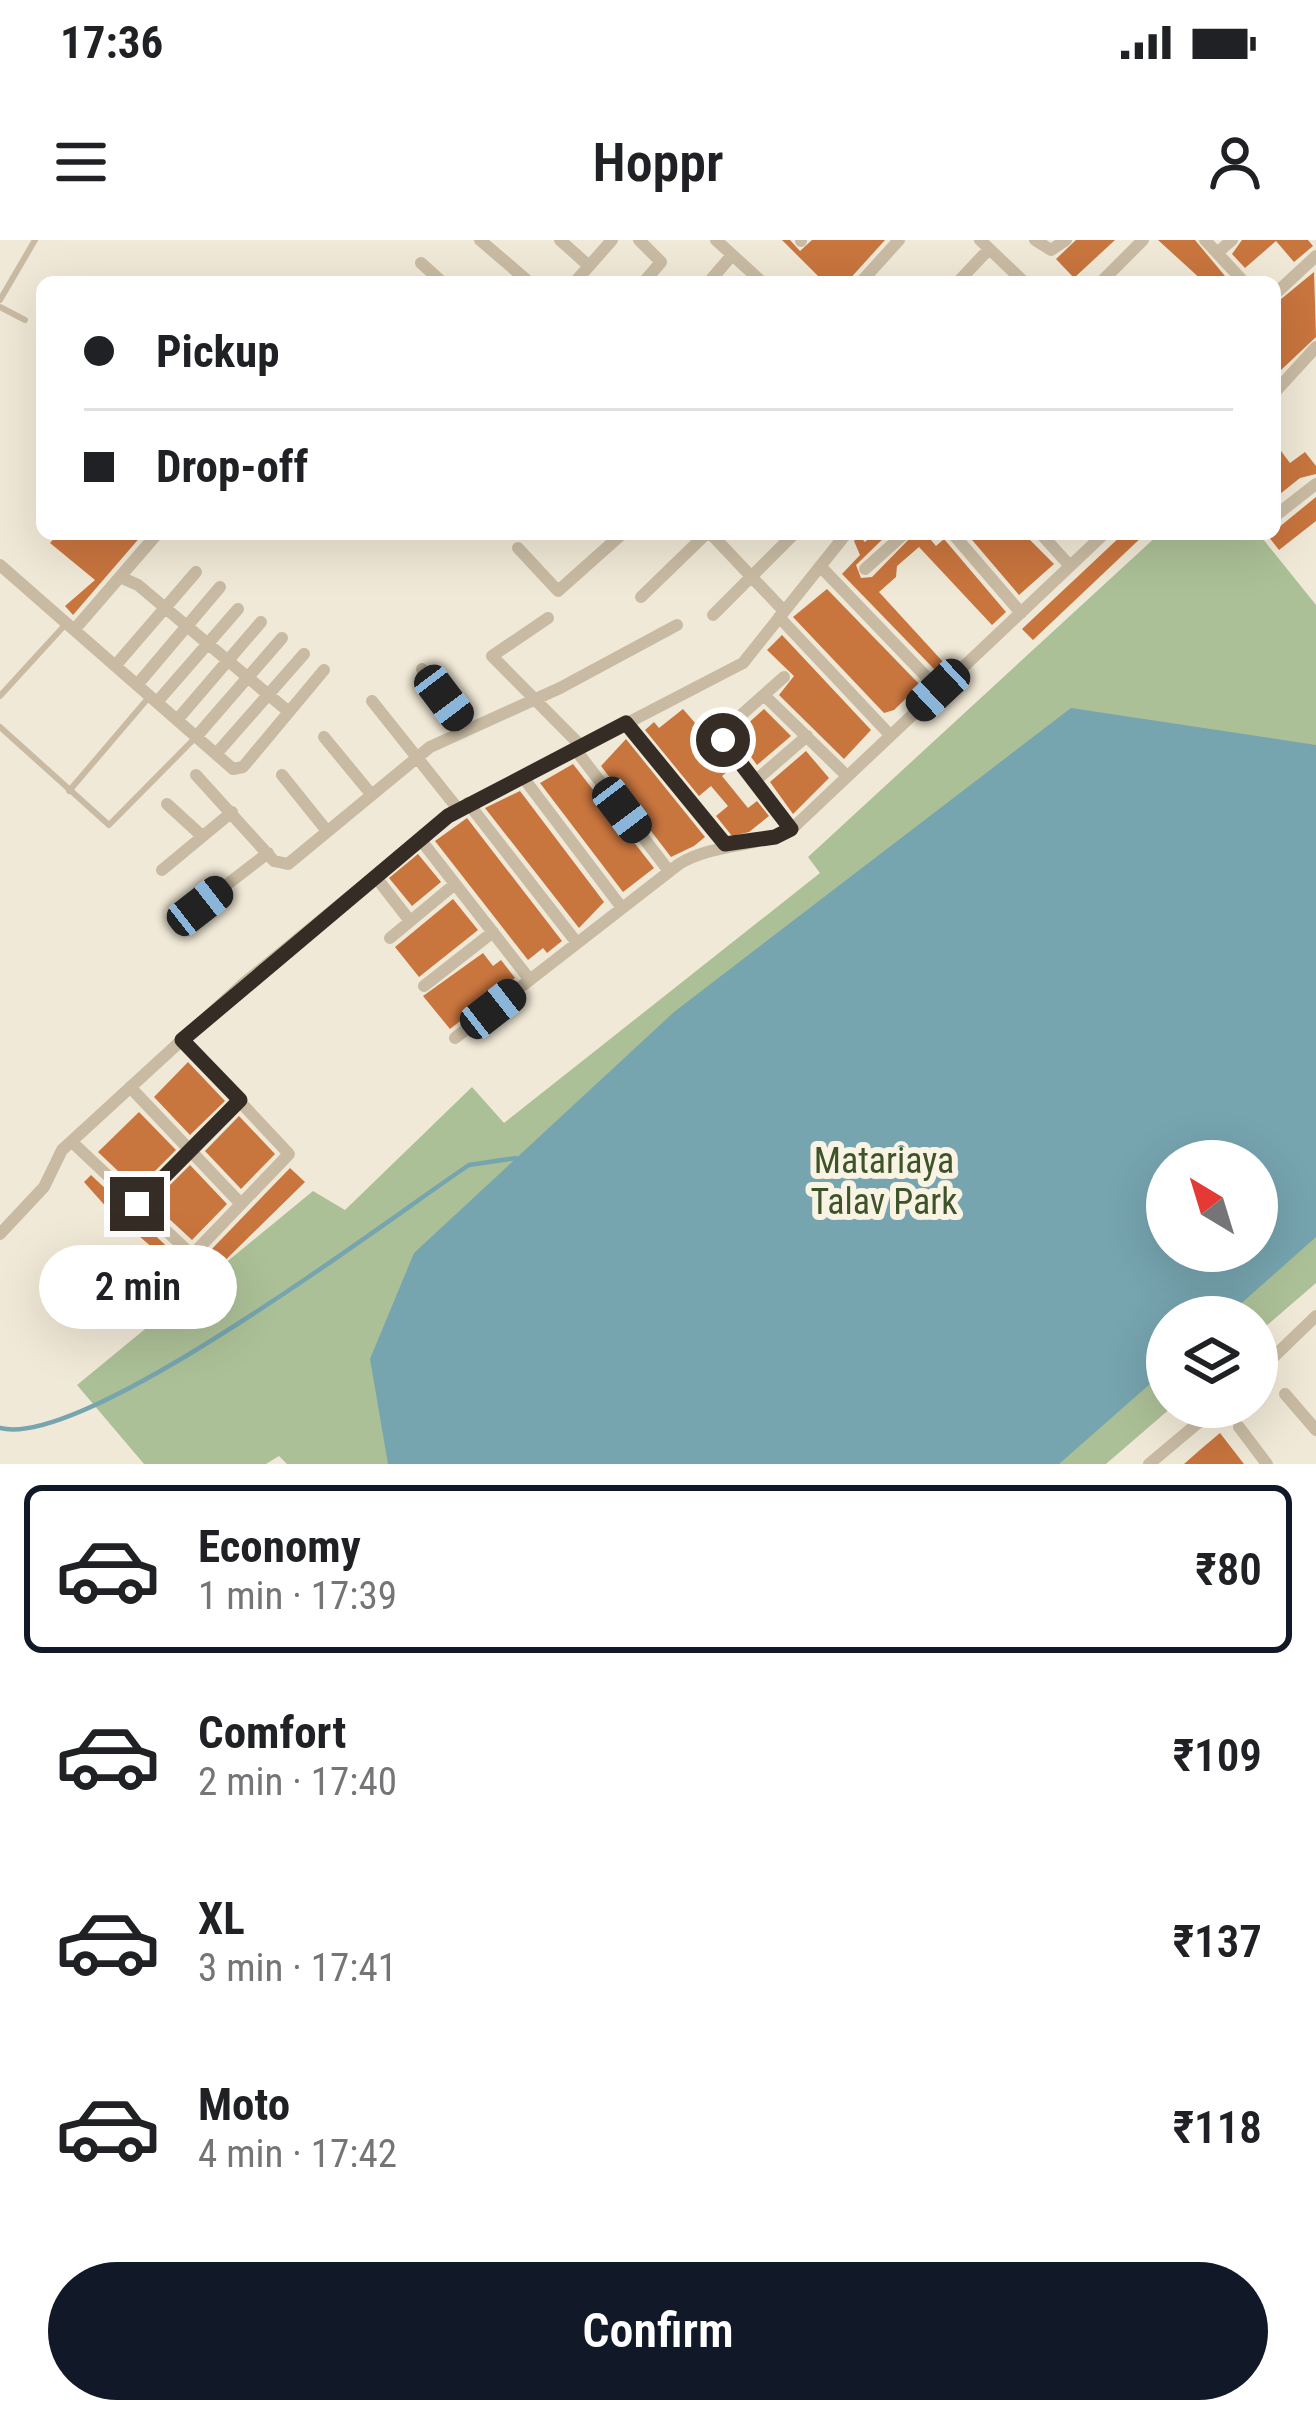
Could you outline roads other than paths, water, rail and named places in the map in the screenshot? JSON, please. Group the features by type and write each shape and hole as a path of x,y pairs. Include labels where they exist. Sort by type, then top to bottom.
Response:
{"street":[{"path":"480,240 522,276"},
{"path":"560,240 589,266"},
{"path":"580,276 612,240"},
{"path":"639,240 661,262 649,276"},
{"path":"716,240 755,276"},
{"path":"866,276 899,240"},
{"path":"1035,240 1051,250 1066,240"},
{"path":"1107,276 1143,240"},
{"path":"1205,240 1238,276"},
{"path":"1217,253 1232,240"},
{"path":"962,276 984,244 1018,276"},
{"path":"714,276 732,255"},
{"path":"1281,289 1316,256"},
{"path":"421,263 435,276"},
{"path":"1281,385 1316,347"},
{"path":"1281,511 1316,484"},
{"path":"70,627 152,540"},
{"path":"518,548 558,591 615,540"},
{"path":"641,597 702,540"},
{"path":"714,540 890,735"},
{"path":"713,615 788,540"},
{"path":"0,1234 44,1186 55,1160 72,1142 182,1040 375,876 463,806 743,663 841,540"},
{"path":"865,569 897,540"},
{"path":"958,540 1021,613"},
{"path":"1046,540 1070,566"},
{"path":"455,1038 669,871 725,844 775,837 791,829 1098,540"},
{"path":"0,565 233,770 243,767 324,670"},
{"path":"820,566 938,690"},
{"path":"115,666 196,572"},
{"path":"120,577 165,608 289,712"},
{"path":"137,685 220,587"},
{"path":"153,699 238,609"},
{"path":"548,618 492,656 578,747 669,871"},
{"path":"177,720 261,622"},
{"path":"196,775 279,866 288,864 415,756 677,625"},
{"path":"196,737 282,638"},
{"path":"216,754 304,654"},
{"path":"422,669 466,728"},
{"path":"784,677 721,734 791,829"},
{"path":"764,694 847,776"},
{"path":"372,701 578,943"},
{"path":"626,723 725,844"},
{"path":"754,781 807,736"},
{"path":"324,737 371,794"},
{"path":"282,776 327,831"},
{"path":"522,776 622,908"},
{"path":"166,804 202,836"},
{"path":"161,870 232,812"},
{"path":"420,839 530,980"},
{"path":"200,906 268,853"},
{"path":"375,876 410,921"},
{"path":"390,938 455,884"},
{"path":"424,986 493,932"},
{"path":"174,1274 289,1154 182,1040"},
{"path":"130,1087 241,1204"},
{"path":"137,1204 240,1100"},
{"path":"72,1142 192,1255"},
{"path":"1278,1353 1316,1316"},
{"path":"1285,1394 1316,1430"},
{"path":"1149,1464 1192,1428"},
{"path":"1240,1428 1267,1464"}],"lane":[{"path":"25,320 0,303 35,240"},
{"path":"0,696 70,627"},
{"path":"69,791 153,699"},
{"path":"0,727 110,825 196,737"}],"water":[{"name":"Matariaya Talav Park","path":"1071,708 1316,745 1316,1237 1278,1271 1278,1140 1146,1140 1146,1272 1277,1272 1250,1296 1146,1296 1146,1387 1059,1464 388,1464 370,1359 414,1253 674,1012"}],"waterway":[{"path":"0,1428 41,1425 98,1404 236,1325 469,1165 516,1158"}]}
